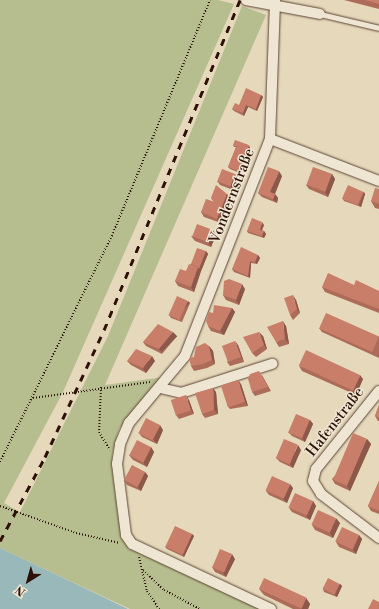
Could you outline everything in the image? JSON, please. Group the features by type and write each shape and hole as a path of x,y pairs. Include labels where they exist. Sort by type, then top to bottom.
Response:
{"street":[{"path":"246,0 274,3 320,14"},
{"name":"Vondernstraße","path":"132,544 126,535 117,456 129,423 163,384 187,351 270,139 274,3"},
{"path":"270,139 379,181"},
{"path":"163,384 181,393 272,364"},
{"name":"Hafenstraße","path":"379,391 316,469 313,481 321,494 379,538"},
{"path":"132,544 271,609"}],"lane":[{"path":"320,14 379,28"}],"path":[{"path":"0,462 33,398 112,233 210,0"},
{"path":"33,398 74,394 101,387 163,384"},
{"path":"101,387 99,432 104,445 117,456"},
{"path":"0,506 76,533 132,544 142,569 146,591 159,609"},
{"path":"142,569 164,590 200,609"}],"green space":[{"path":"0,0 218,0 234,4 63,392 4,503 20,512 108,336 242,6 266,15 105,385 164,377 119,429 112,455 122,535 262,609 130,609 0,548"}],"water":[{"path":"0,548 74,583 128,609 0,609"}],"building":[{"path":"365,0 379,0 379,4"},
{"path":"246,88 261,95 256,109 246,105 243,113 232,109 235,103 239,105"},
{"path":"235,140 249,145 238,171 228,167 237,146 233,145"},
{"path":"268,167 279,171 270,192 275,194 273,199 258,193"},
{"path":"313,167 332,174 325,192 307,185"},
{"path":"222,169 235,174 230,186 217,181"},
{"path":"216,185 227,194 217,219 201,212 206,199 215,202 211,198"},
{"path":"348,185 364,192 357,206 342,199"},
{"path":"375,188 379,189 379,204 371,201"},
{"path":"252,218 262,222 260,230 264,231 262,236 247,231"},
{"path":"197,224 213,230 208,242 192,236"},
{"path":"241,247 258,255 255,262 250,261 248,276 232,269"},
{"path":"197,248 206,251 199,269 191,264"},
{"path":"189,264 198,267 191,287 175,281 180,269 186,271"},
{"path":"328,273 354,285 356,280 379,291 379,309 322,287"},
{"path":"229,279 242,284 236,300 223,295 224,281"},
{"path":"293,295 297,309 290,315 284,298"},
{"path":"177,296 188,301 179,320 168,315"},
{"path":"214,305 232,308 220,331 208,326 206,321 209,312 213,313"},
{"path":"326,313 379,337 372,352 319,329"},
{"path":"283,321 285,339 276,342 267,327"},
{"path":"158,324 173,332 159,349 143,342"},
{"path":"259,332 264,345 252,353 243,337"},
{"path":"235,341 241,357 228,362 222,346"},
{"path":"205,343 209,346 212,360 203,364 191,366 189,358 194,357 196,347"},
{"path":"136,349 152,356 143,368 127,361"},
{"path":"306,350 360,375 353,391 299,365"},
{"path":"259,371 268,387 252,392 248,379 250,374"},
{"path":"238,380 245,402 228,407 221,386"},
{"path":"213,388 214,410 202,414 195,393"},
{"path":"186,395 191,410 176,415 171,400"},
{"path":"379,405 379,418 375,416"},
{"path":"296,414 310,420 302,438 288,432"},
{"path":"146,418 160,425 153,440 138,433"},
{"path":"353,433 367,439 347,486 333,480"},
{"path":"284,439 298,445 290,464 276,458"},
{"path":"137,440 151,447 144,462 129,455"},
{"path":"132,465 145,472 137,487 124,480"},
{"path":"272,476 290,484 284,499 265,491"},
{"path":"379,481 379,511 368,506"},
{"path":"295,493 313,501 307,516 288,508"},
{"path":"318,510 336,518 330,533 311,525"},
{"path":"175,526 192,534 182,555 165,547"},
{"path":"342,527 359,535 352,550 335,542"},
{"path":"220,549 232,554 224,572 212,567"},
{"path":"264,578 307,598 302,609 259,589"},
{"path":"328,578 340,584 334,595 323,589"},
{"path":"373,599 379,602 379,609 368,609"}],"railway":[{"path":"0,541 45,457 104,330 240,0"}]}
